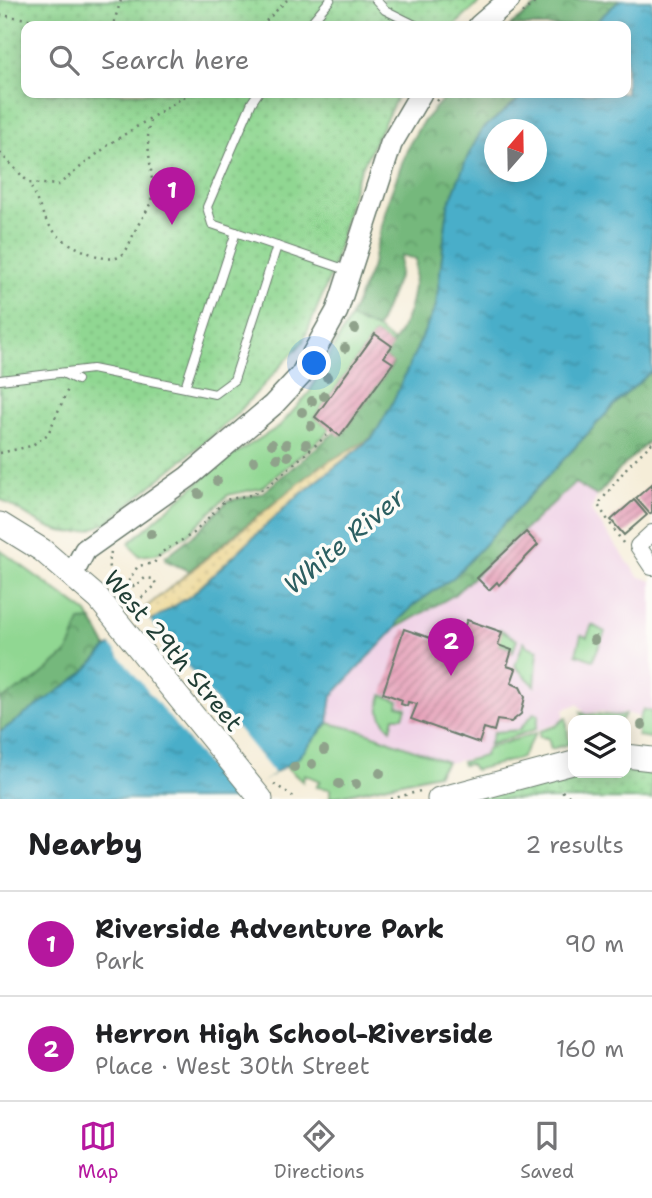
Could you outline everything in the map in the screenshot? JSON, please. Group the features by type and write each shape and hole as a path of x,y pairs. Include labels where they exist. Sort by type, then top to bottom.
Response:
{"main road":[{"name":"West 29th Street","path":"0,524 126,609 266,791"},
{"path":"631,757 652,759"},
{"path":"439,799 568,764"}],"street":[{"path":"485,21 509,0"},
{"path":"72,575 85,550 188,477 288,390 305,369 331,322 391,144 426,100"},
{"path":"652,533 638,546 652,567"}],"lane":[{"path":"312,21 330,0"},
{"path":"376,0 385,10 406,21"},
{"path":"256,98 207,207 212,224 350,271"},
{"path":"185,387 236,232"},
{"path":"0,380 92,369 215,394 234,380 277,247"},
{"path":"62,373 77,380"}],"path":[{"path":"114,21 121,0"},
{"path":"266,21 287,0"},
{"path":"0,15 41,21"},
{"path":"29,183 58,185 111,143 184,98"},
{"path":"0,153 29,183 39,212 55,235 78,249 107,259 123,256 132,245 152,195 146,137 150,121"},
{"path":"0,453 31,446 48,434 65,392 77,380"},
{"path":"126,609 156,585 154,579 145,578 134,587 130,584 129,580 138,566 154,563 162,552 194,533 225,500 251,495 267,487 333,430"},
{"path":"630,553 598,505 628,466 652,443"},
{"path":"114,545 108,563 109,580 114,588"},
{"path":"266,791 297,799"},
{"path":"562,791 573,799"}],"shaded area":[{"path":"575,483 597,496 591,511 638,576 652,581 652,711 642,708 639,717 623,712 620,715 600,711 586,714 578,704 564,709 559,723 487,747 484,755 448,763 438,775 333,799 332,780 298,758 328,723 332,697 396,628 454,595"}],"green space":[{"path":"0,0 482,0 459,21 21,21 21,98 396,98 356,179 332,272 303,342 234,417 109,521 93,529 65,532 53,529 0,499"},
{"path":"544,0 620,0 597,21 517,21"},
{"path":"444,98 520,98 495,119 484,119 484,128 468,156 448,206 436,306 391,406 373,437 319,467 189,571 165,560 165,557 196,533 228,501 262,493 335,432 341,435 393,364 384,357 409,311 416,259 401,255 399,275 377,329 350,318 371,269 388,201 409,145 422,123"},
{"path":"350,318 377,329 393,342 392,346 375,334 315,417 330,428 324,436 261,488 228,495 186,536 156,554 139,556 129,543 222,462 280,426 309,393"},
{"path":"652,371 652,438 597,496 575,483 454,595 396,628 398,621 414,605 454,577 619,400"},
{"path":"0,550 87,613 107,648 0,732"},
{"path":"92,620 107,648 81,675 0,732 0,700 35,680 68,652 80,621"},
{"path":"592,625 605,632 593,660 576,654 581,635 587,637"},
{"path":"500,629 517,640 512,654 513,649 495,643"},
{"path":"524,641 527,646 538,650 535,686 515,666"},
{"path":"382,695 399,701 398,706 406,708 403,717 394,717 391,729 380,714"},
{"path":"643,709 652,712 652,738 638,736 637,725"},
{"path":"534,713 539,714 536,729 489,745 494,732 519,730"},
{"path":"566,717 568,744 551,749 548,738 539,737 540,731 556,726"},
{"path":"328,723 363,731 447,762 437,774 330,798 330,789 316,787 320,781 304,774 303,782 285,766 298,758"},
{"path":"536,733 521,758 475,770 469,764 463,765 462,762 484,756 488,748"},
{"path":"631,765 652,767 652,799 467,799 568,774 568,778 631,778"}],"sand":[{"path":"373,437 292,501 192,595 150,621 144,614 145,608 319,467"}],"water":[{"name":"White River","path":"620,0 652,0 652,371 619,400 454,577 414,605 398,621 396,628 332,696 328,723 298,758 234,799 0,799 0,732 81,675 107,648 192,595 292,501 373,437 391,406 436,306 448,206 468,156 484,128 484,182 547,182 547,119 495,119 520,98 631,98 631,21 597,21"}],"pier":[{"path":"148,618 274,773 241,799 235,799 109,643"}],"building":[{"path":"375,334 392,346 384,357 393,363 340,436 315,417"},
{"path":"652,484 652,512 650,514 636,498"},
{"path":"634,500 647,515 624,535 611,520"},
{"path":"526,532 538,545 499,585 497,582 489,590 477,578"},
{"path":"467,620 502,632 498,645 512,650 507,666 516,669 511,683 520,687 525,697 521,714 511,722 497,720 494,731 484,728 479,743 411,719 417,704 408,702 407,706 401,704 402,700 383,693 404,629 439,641 444,626 462,632"}],"place":[{"name":"Riverside Adventure Park","path":"172,225"},
{"name":"Herron High School-Riverside","path":"451,676"}]}
